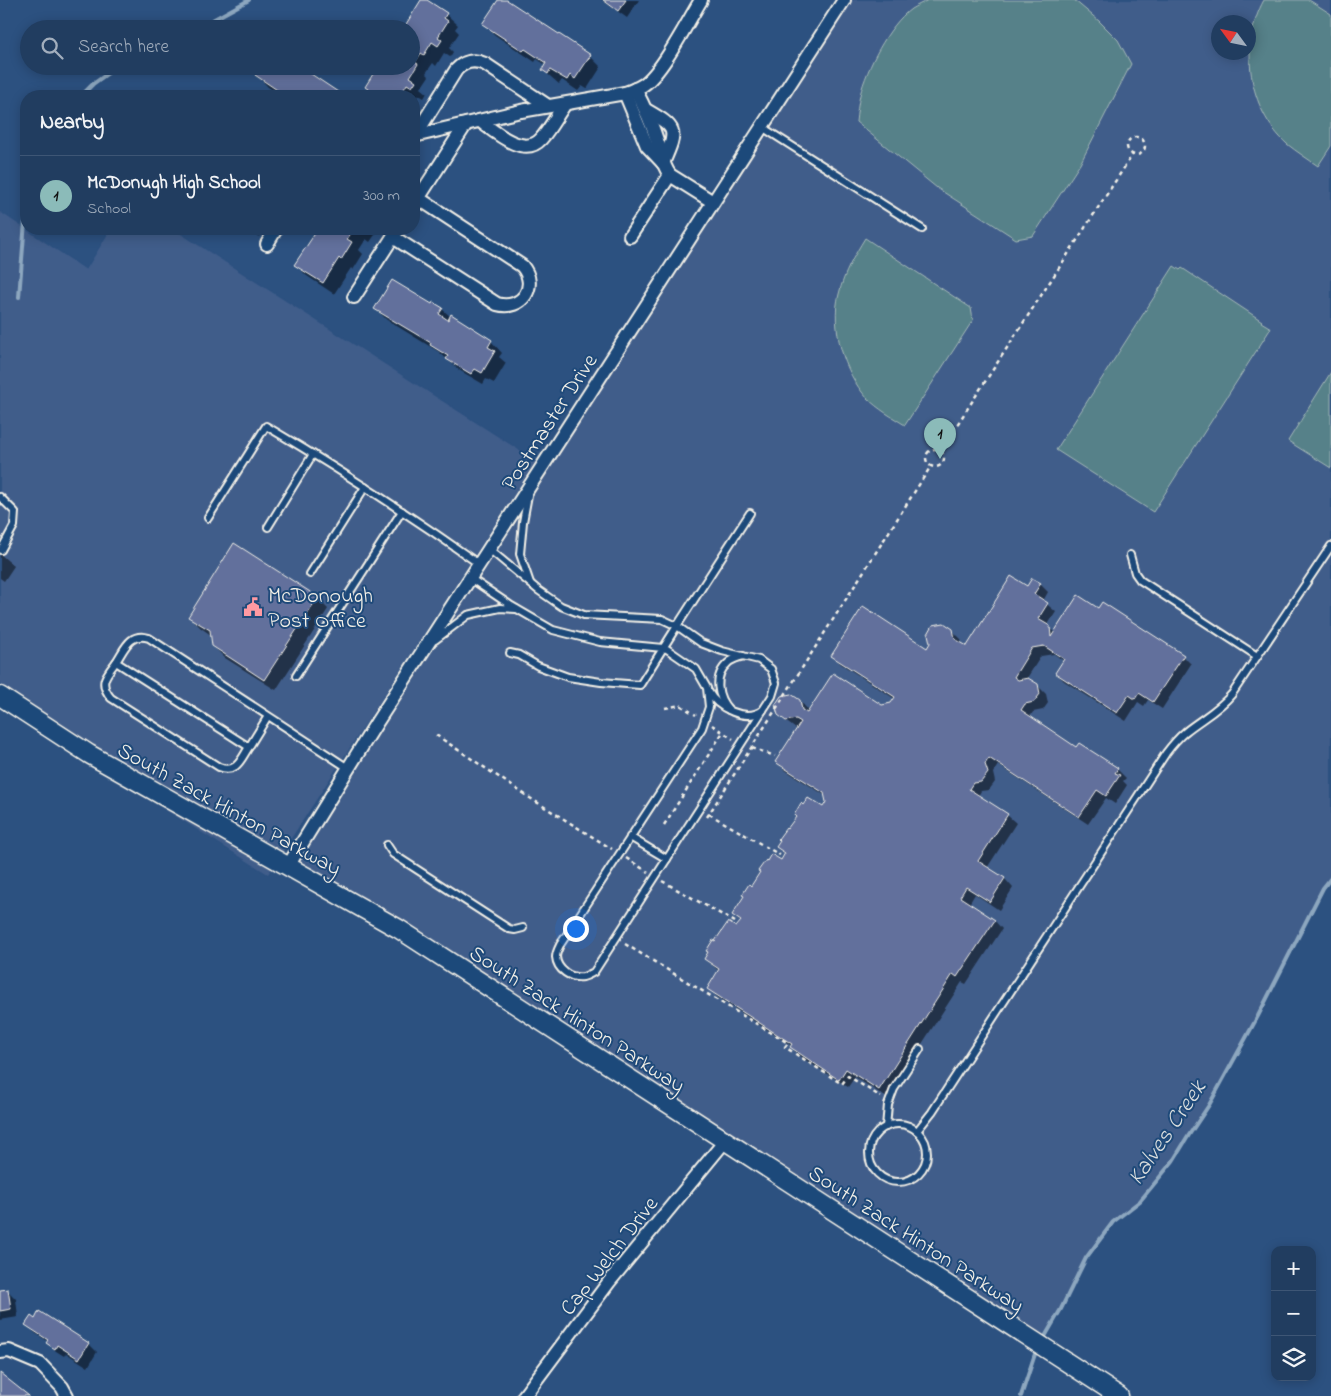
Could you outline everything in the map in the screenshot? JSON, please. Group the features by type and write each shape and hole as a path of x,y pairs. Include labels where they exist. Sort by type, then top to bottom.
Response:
{"main road":[{"name":"South Zack Hinton Parkway","path":"0,696 89,754 399,928 1119,1396"}],"street":[{"path":"420,135 548,106 630,91 643,85 657,70 701,0"},
{"name":"Postmaster Drive","path":"288,866 426,646 844,0"},
{"path":"420,127 456,70 462,64 468,62 477,61 485,64 548,106"},
{"path":"630,91 646,110 659,143 663,163"},
{"path":"630,91 647,146 663,163 670,175 713,202"},
{"path":"480,122 513,143 529,146 542,138 565,104"},
{"path":"420,196 466,124"},
{"path":"630,236 670,175"},
{"path":"399,235 497,304 513,305 524,296 528,289 529,280 527,272 522,266 420,204"},
{"path":"267,244 272,235"},
{"path":"354,297 395,235"},
{"name":"Cap Welch Drive","path":"524,1396 609,1282 725,1141"},
{"path":"0,1352 9,1351 40,1364 62,1387 67,1396"}],"lane":[{"path":"762,127 922,229"},
{"path":"208,518 266,426 421,522 479,564"},
{"path":"268,527 313,454"},
{"path":"530,486 523,522 520,554 531,584"},
{"path":"310,574 364,487"},
{"path":"0,497 15,512 14,526 1,550"},
{"path":"296,676 402,511"},
{"path":"510,653 519,655 538,666 568,677 640,685 750,513"},
{"path":"917,1131 932,1112 1166,753 1184,732 1224,703 1331,546"},
{"path":"489,549 561,606 584,615 662,619 677,626 701,643 722,651 744,656 759,660 771,669 776,682 772,696 765,708 594,972 586,977 576,978 566,974 558,966 556,955 560,945 702,728 713,692 723,668 728,662 744,656"},
{"path":"1130,555 1135,573 1140,580 1257,656"},
{"path":"470,578 518,610 553,630 600,642 667,649 696,669 712,698 729,710 749,715 758,714 765,708"},
{"path":"426,646 468,615 500,608 518,610"},
{"path":"268,716 240,761 232,769 226,770 111,698 106,692 105,678 128,644 135,637 149,638 348,768"},
{"path":"116,662 249,747"},
{"path":"718,680 720,697 723,704 729,710"},
{"path":"707,690 709,707"},
{"path":"630,837 666,859"},
{"path":"387,846 393,854 509,929 523,928"},
{"path":"886,1127 894,1089 920,1050"},
{"path":"902,1124 917,1131 923,1138 927,1156 919,1172 912,1178 895,1182 886,1179 874,1169 870,1159 871,1142 877,1133 886,1127 902,1124"}],"path":[{"path":"1140,138 1145,144 1144,150 1140,154 1132,154 1128,149 1128,144 1132,139 1140,138"},
{"path":"940,451 1132,154"},
{"path":"932,450 940,451 943,456 942,462 938,466 931,466 927,462 927,454 932,450"},
{"path":"665,708 680,705 696,715"},
{"path":"712,725 733,739"},
{"path":"664,825 723,732"},
{"path":"436,735 530,798 613,849"},
{"path":"752,748 775,756"},
{"path":"709,814 780,855"},
{"path":"626,858 648,872"},
{"path":"662,881 735,922"},
{"path":"624,944 788,1044 785,1047 842,1084 848,1076 890,1102"}],"shaded area":[{"path":"845,0 1331,0 1331,878 1323,888 1258,1016 1209,1105 1173,1161 1140,1201 1113,1222 1086,1258 1061,1309 1038,1343 288,866"},
{"path":"0,212 20,225 20,235 34,235 86,270 107,235 182,235 536,461 268,874 0,706"}],"green space":[{"path":"928,0 1074,0 1118,40 1131,64 1080,164 1033,236 1016,239 937,188 856,122 863,84 880,48 902,16"},
{"path":"1264,0 1309,0 1331,14 1331,146 1318,166 1287,144 1274,130 1263,113 1256,95 1250,60 1256,60 1256,18"},
{"path":"865,238 971,308 973,320 905,425 885,413 867,398 852,376 841,349 836,320 839,294 850,265"},
{"path":"1174,266 1180,270 1182,268 1271,328 1153,512 1056,450"},
{"path":"1331,372 1331,468 1288,441"}],"building":[{"path":"421,0 427,0 447,13 444,18 448,21 438,37 442,40 438,46 432,42 424,55 421,53 420,54 420,20 409,20"},
{"path":"498,0 507,0 591,55 575,79 570,75 567,80 550,70 548,74 542,70 546,63 525,49 523,51 482,24"},
{"path":"603,0 626,0 618,11"},
{"path":"255,75 312,75 335,90 277,90"},
{"path":"372,75 411,75 410,77 416,81 412,87 407,84 404,90 369,90 365,87"},
{"path":"314,235 350,235 347,239 352,242 323,283 294,265"},
{"path":"392,280 432,304 433,302 443,308 439,314 448,320 451,314 492,340 488,347 495,351 482,373 475,369 471,374 446,359 448,356 430,345 431,343 374,309"},
{"name":"McDonough Post Office","path":"234,543 318,597 264,680 212,646 210,630 188,617"},
{"path":"1011,576 1027,586 1032,578 1041,583 1034,594 1048,603 1038,619 1050,626 1051,637 1078,595 1098,608 1102,602 1184,655 1153,702 1139,693 1135,699 1129,695 1117,713 1055,673 1064,659 1044,646 1032,648 1014,677 1018,680 1028,678 1038,684 1040,694 1034,702 1025,704 1021,710 1076,747 1079,743 1118,768 1115,773 1120,775 1106,796 1097,790 1079,817 989,758 985,764 988,773 981,782 973,783 969,789 1008,814 978,861 1005,878 990,902 966,887 960,897 995,920 957,977 953,974 879,1090 846,1069 839,1080 790,1047 792,1044 707,989 719,969 704,959 708,952 706,951 713,940 715,941 728,922 736,927 741,921 732,915 749,884 751,886 760,872 758,871 771,854 781,860 785,853 776,847 780,841 778,839 796,817 794,815 801,803 803,805 808,798 823,807 826,802 824,793 775,762 801,722 796,719 786,721 778,715 775,705 781,696 791,694 800,700 802,710 807,713 833,673 882,705 891,703 895,697 831,656 863,606 927,648 930,643 928,634 933,625 944,623 953,629 955,639 967,646"},
{"path":"8,1289 11,1309 0,1311 0,1290"},
{"path":"39,1311 89,1343 79,1359 57,1345 55,1349 46,1343 48,1340 25,1325 31,1316 35,1319"},
{"path":"0,1373 29,1396 0,1396"}],"waterway":[{"path":"212,20 249,0"},
{"path":"87,90 106,75"},
{"path":"19,297 24,235"},
{"name":"Kalves Creek","path":"1043,1340 1061,1309 1086,1258 1113,1222 1140,1201 1173,1161 1209,1105 1258,1016 1323,888 1331,878"},
{"name":"Kalves Creek","path":"1021,1396 1038,1349"}],"place":[{"name":"McDonugh High School","path":"940,459"},
{"name":"McDonough Post Office","path":"253,607"}]}
